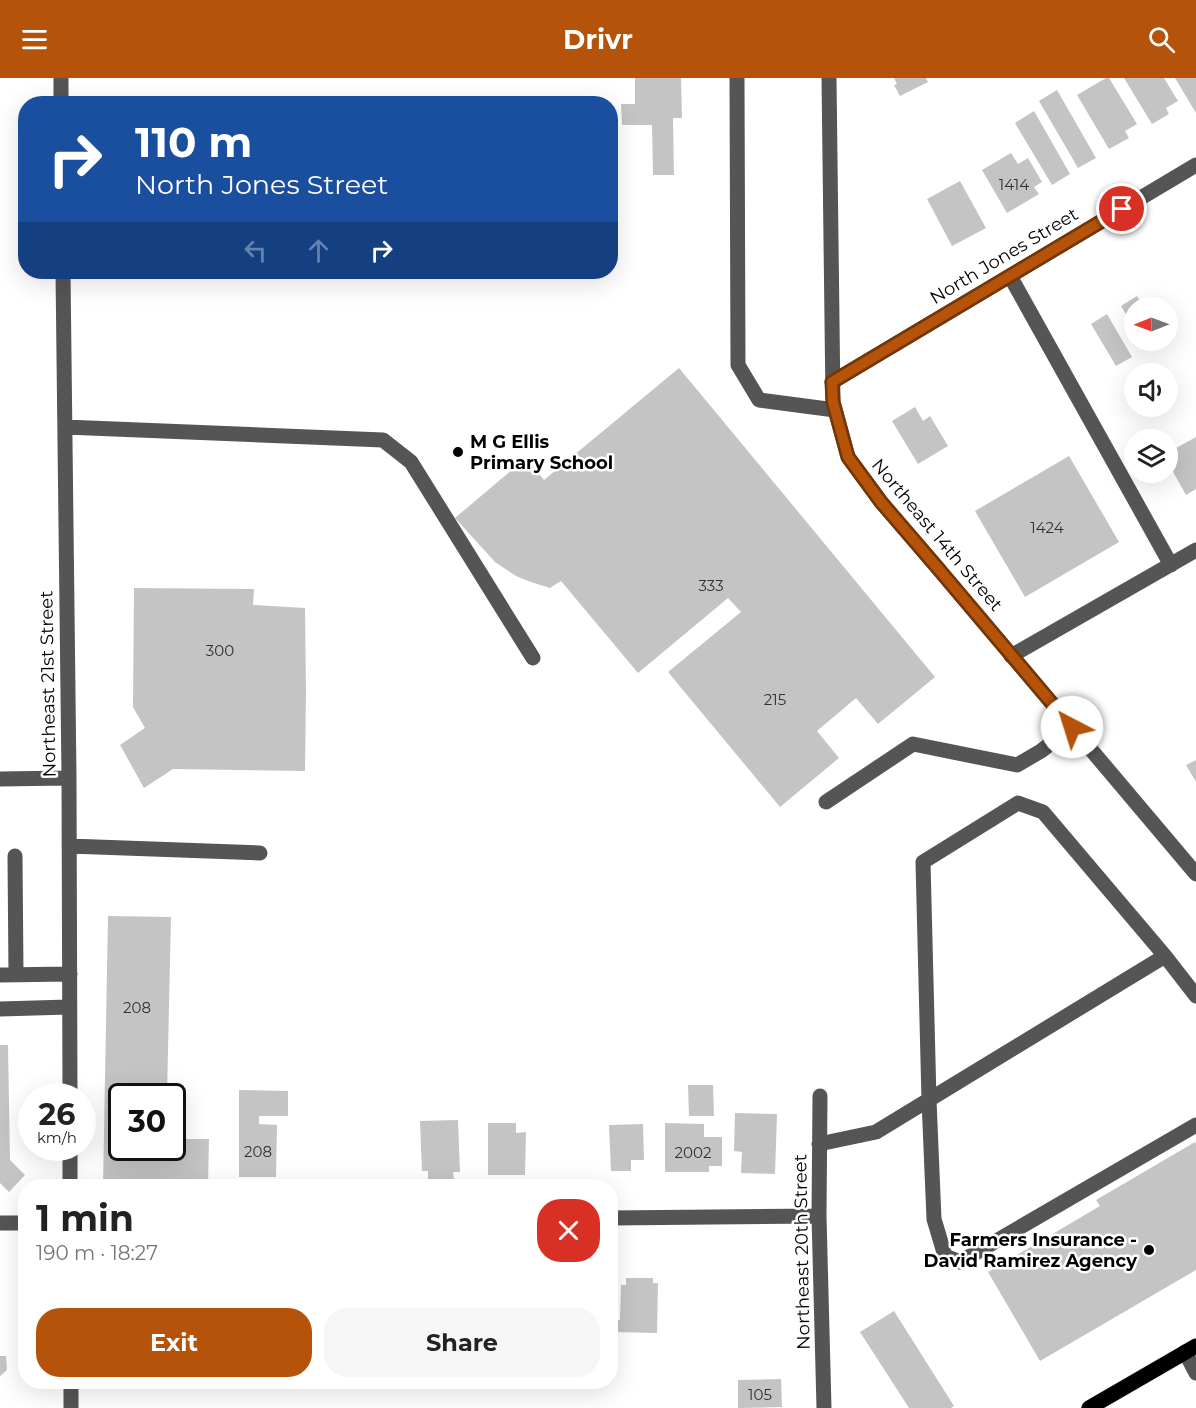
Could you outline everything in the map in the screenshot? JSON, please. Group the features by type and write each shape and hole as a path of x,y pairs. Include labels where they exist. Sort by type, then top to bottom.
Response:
{"main road":[{"path":"1089,1408 1190,1349"}],"street":[{"path":"61,78 61,96"},
{"path":"737,78 738,365 759,400 835,410"},
{"name":"Northeast 14th Street","path":"829,78 832,382 835,410 848,457 874,493 1196,874"},
{"name":"North Jones Street","path":"832,382 1196,165"},
{"path":"1010,276 1171,565"},
{"name":"Northeast 21st Street","path":"63,279 70,1083"},
{"path":"65,427 383,440 411,462 533,658"},
{"path":"1011,656 1196,550"},
{"path":"826,802 913,744 1017,765 1072,727"},
{"path":"0,779 69,778"},
{"path":"1196,996 1043,812 1018,802 924,862 934,1219 945,1256 960,1262 1196,1125"},
{"path":"69,846 260,853"},
{"path":"15,856 16,975"},
{"path":"819,1144 876,1132 1165,956"},
{"path":"0,975 70,974"},
{"path":"0,1009 69,1007"},
{"name":"Northeast 20th Street","path":"820,1096 819,1216 824,1408"},
{"path":"70,1161 70,1179"},
{"path":"618,1218 819,1216"},
{"path":"0,1223 18,1223"},
{"path":"1190,1349 1196,1373"},
{"path":"71,1389 71,1408"}],"building":[{"path":"635,78 681,78 682,118 673,118 674,175 653,175 652,125 622,125 621,104 635,104"},
{"path":"894,78 926,78 928,82 900,96 894,85 897,84"},
{"path":"1109,78 1137,124 1125,131 1129,138 1109,149 1077,95"},
{"path":"1124,78 1164,78 1178,101 1166,108 1169,114 1152,124"},
{"path":"1175,78 1196,78 1196,113"},
{"path":"1057,90 1096,158 1078,168 1039,101"},
{"path":"1034,111 1070,174 1052,185 1015,123"},
{"path":"1011,153 1018,164 1028,158 1042,182 1034,187 1039,194 1007,213 982,170"},
{"path":"960,181 986,228 952,246 927,199"},
{"path":"1107,314 1124,343 1124,351 1129,351 1132,357 1116,366 1091,324"},
{"path":"679,368 935,677 878,724 856,698 817,731 839,758 780,807 668,672 741,612 728,598 638,673 561,581 550,588 516,576 495,562 455,518 526,458 544,480"},
{"path":"915,407 923,421 930,416 948,446 918,464 892,421"},
{"path":"1196,437 1196,489 1186,495 1178,481 1178,447"},
{"path":"1069,456 1119,542 1025,597 975,511"},
{"path":"134,588 254,589 253,605 305,608 305,771 173,769 144,788 120,745 145,728 133,707"},
{"path":"1196,760 1196,782 1186,765"},
{"path":"108,916 171,917 167,1083 108,1083 108,1161 186,1161 186,1139 209,1139 208,1179 103,1179"},
{"path":"0,1045 8,1045 10,1160 25,1175 18,1179 18,1182 9,1192 0,1183"},
{"path":"688,1085 713,1085 714,1116 689,1116"},
{"path":"239,1090 288,1091 288,1116 259,1116 259,1124 277,1125 276,1177 239,1177"},
{"path":"735,1113 777,1114 775,1174 741,1173 742,1152 734,1151"},
{"path":"458,1120 460,1172 453,1172 454,1179 428,1179 428,1171 422,1171 420,1121"},
{"path":"488,1123 516,1123 516,1133 526,1132 525,1175 488,1175"},
{"path":"665,1123 704,1124 704,1137 722,1137 722,1166 709,1166 709,1172 665,1172"},
{"path":"643,1124 644,1160 631,1160 631,1171 611,1171 609,1125"},
{"path":"1195,1142 1196,1270 1040,1361 988,1272 1100,1206 1096,1200"},
{"path":"626,1278 653,1278 653,1283 658,1283 657,1333 618,1332 621,1285 626,1285"},
{"path":"894,1311 954,1406 951,1408 909,1408 860,1332"},
{"path":"0,1356 6,1356 7,1370 0,1376"},
{"path":"781,1379 782,1407 738,1408 738,1380"}],"place":[{"name":"M G Ellis Primary School","path":"458,452"},
{"name":"Farmers Insurance - David Ramirez Agency","path":"1149,1250"}],"route":[{"path":"1072,727 881,502 848,457 833,402 832,382 1122,209"}]}
